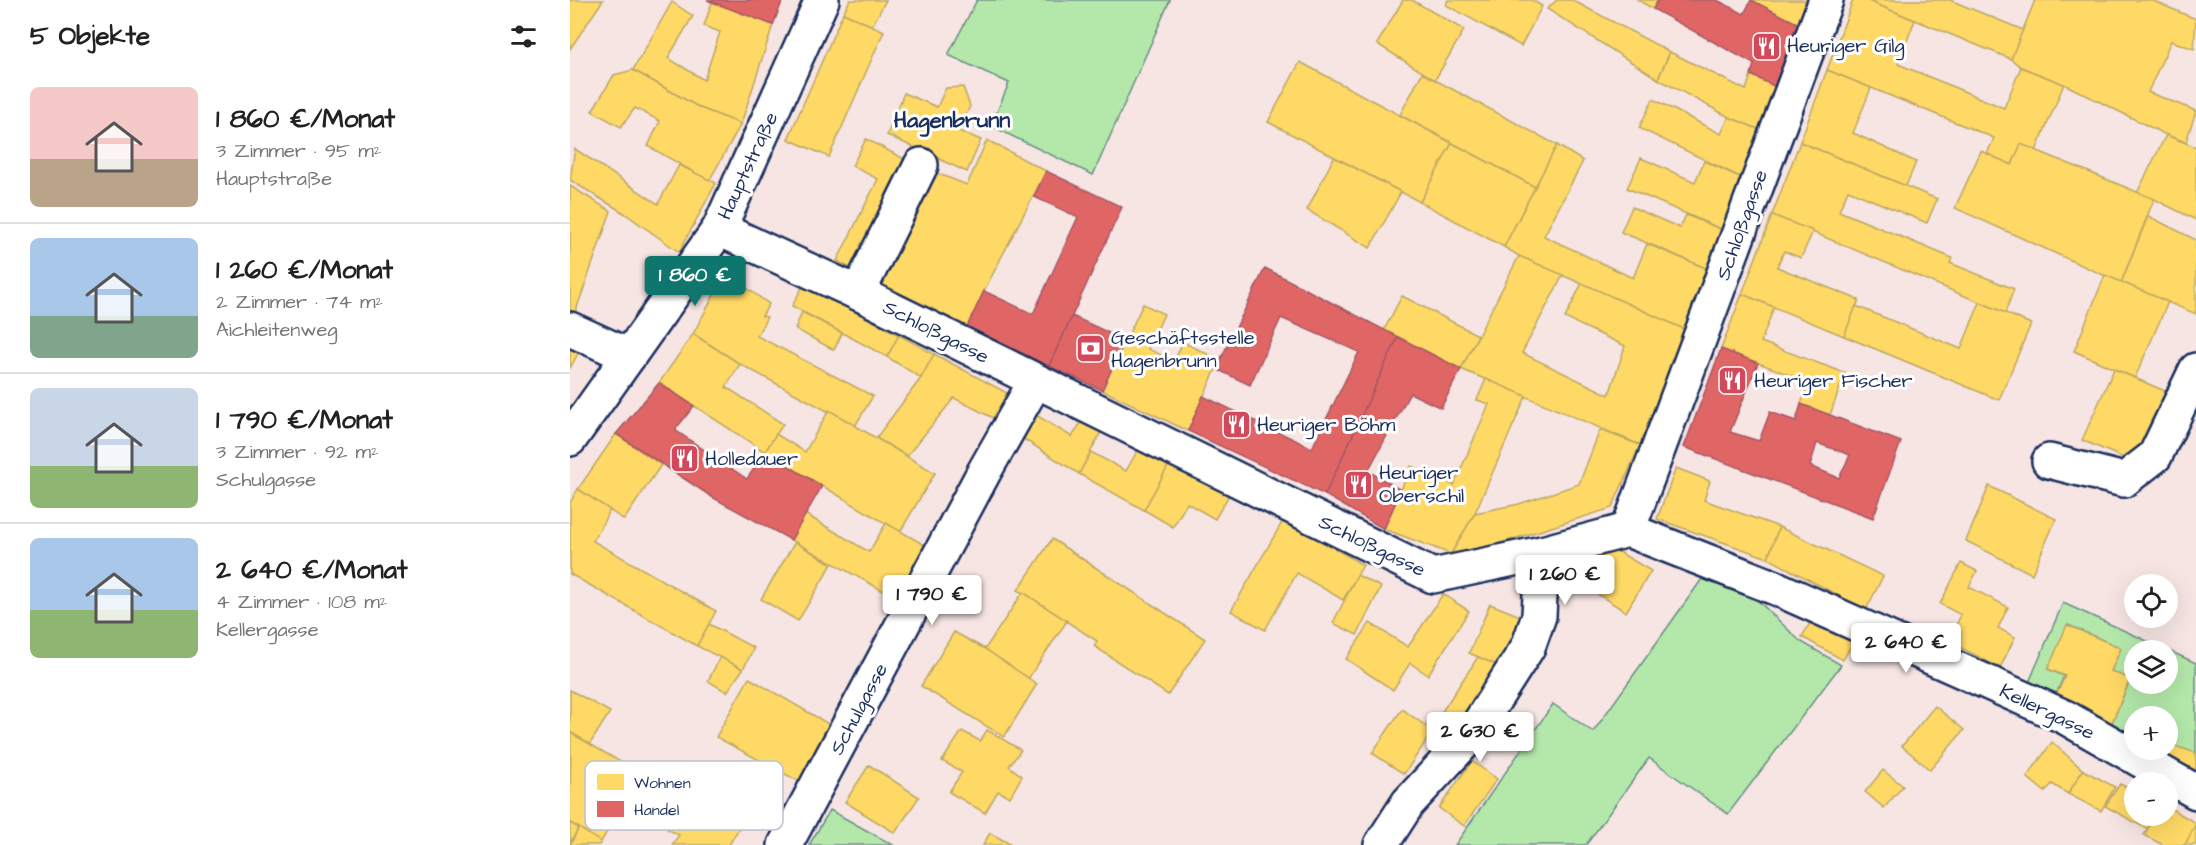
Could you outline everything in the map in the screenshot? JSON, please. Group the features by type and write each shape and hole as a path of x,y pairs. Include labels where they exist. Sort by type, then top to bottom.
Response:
{"street":[{"name":"Schloßgasse","path":"719,229 858,293 1433,576 1542,554 1628,530 1826,0"},
{"name":"Hauptstraße","path":"570,439 719,229 821,1"},
{"path":"858,293 921,165"},
{"path":"570,329 630,356"},
{"path":"2049,461 2124,480 2155,456 2196,370"},
{"name":"Schulgasse","path":"785,845 1035,382"},
{"name":"Kellergasse","path":"1628,530 1778,589 2065,717 2196,792"},
{"path":"1381,845 1408,803 1473,733 1528,647 1539,616 1542,554"}],"green space":[{"path":"977,0 1170,0 1093,175 991,126 1009,83 948,55"},
{"path":"1702,579 1755,598 1800,641 1841,665 1728,814 1649,758 1586,845 1455,845 1553,704 1593,732"},
{"path":"2063,603 2145,640 2124,640 2124,677 2111,671 2121,648 2068,625 2048,669 2064,676 2054,699 2024,694"},
{"path":"2178,655 2196,663 2196,770 2166,760 2178,760 2178,706 2124,706 2124,730 2111,725 2124,694 2178,694"},
{"path":"830,810 893,845 809,845"}],"building: Wohnen":[{"path":"570,0 603,0 570,49"},
{"path":"850,0 886,0 872,26 843,13"},
{"path":"1403,0 1412,0 1464,30 1435,80 1377,44"},
{"path":"1448,0 1532,0 1542,6 1521,46 1446,5"},
{"path":"1557,0 1572,0 1670,52 1658,79 1547,9"},
{"path":"1638,0 1658,0 1653,9"},
{"path":"1751,0 1806,0 1799,24"},
{"path":"1853,0 1866,0 1915,20 1898,64 2004,108 2021,67 2064,84 2036,151 2021,144 2012,165 1987,154 1994,138 1827,70"},
{"path":"1866,0 1950,0 2023,30 2011,59"},
{"path":"2035,0 2151,0 2196,19 2194,49 2171,41 2148,92 2196,111 2186,142 2166,135 2064,84 2021,67 2011,59"},
{"path":"672,2 693,16 668,58 704,80 720,32 704,26 712,2 773,25 741,124 700,108 633,70"},
{"path":"843,13 884,31 829,157 788,139"},
{"path":"1670,52 1746,90 1751,75 1776,87 1760,130 1729,117 1658,79"},
{"path":"1300,62 1452,143 1420,202 1268,122"},
{"path":"633,70 700,108 741,124 709,181 648,146 660,121 635,108 621,127 592,111 614,75"},
{"path":"1827,70 1871,88 1853,133 1916,162 1906,186 1800,142"},
{"path":"1422,73 1557,145 1535,187 1400,115"},
{"path":"963,87 970,106 959,131 981,140 967,172 887,135 904,93 937,107 946,88"},
{"path":"1653,99 1721,134 1729,117 1760,130 1742,178 1639,128"},
{"path":"2166,135 2196,147 2196,220 2137,193"},
{"path":"866,139 914,164 859,273 837,261 878,179 852,166"},
{"path":"987,140 1046,171 967,327 877,282 929,170 967,185"},
{"path":"1800,142 1937,199 1927,223 1848,190 1839,211 1952,258 1950,263 2014,289 2005,313 1772,215"},
{"path":"1452,143 1535,187 1504,247 1420,202"},
{"path":"2021,144 2154,199 2121,283 1955,208 1981,151 2012,165"},
{"path":"1557,145 1583,161 1544,236 1633,278 1647,244 1706,268 1686,330 1519,256 1504,247"},
{"path":"575,149 658,204 679,165 716,183 679,252 624,213 570,180"},
{"path":"1334,157 1401,192 1370,248 1307,210"},
{"path":"1641,158 1695,182 1704,161 1742,178 1723,230 1627,188"},
{"path":"570,186 611,211 574,316 570,314"},
{"path":"1632,207 1680,228 1686,215 1723,230 1706,268 1621,232"},
{"path":"1772,215 1813,231 1801,258 1784,251 1777,267 1859,300 1844,336 1742,294"},
{"path":"2148,216 2196,240 2196,314 2121,283"},
{"path":"1519,256 1563,275 1522,353 1609,395 1625,346 1565,318 1582,283 1686,330 1640,445 1461,369"},
{"path":"726,273 769,304 762,316 767,317 757,336 873,396 855,426 740,364 693,334"},
{"path":"2105,275 2168,302 2135,378 2074,351"},
{"path":"804,284 899,335 887,357 792,306"},
{"path":"1742,294 1774,307 1761,342 1845,373 1830,415 1801,404 1809,382 1721,349"},
{"path":"1402,296 1478,335 1461,369 1384,330"},
{"path":"1980,302 2031,324 1999,400 1844,336 1856,306 1961,349"},
{"path":"1143,304 1164,314 1148,349 1174,361 1183,342 1220,360 1188,431 1102,390"},
{"path":"802,312 842,333 834,350 795,329"},
{"path":"570,334 585,341 570,368"},
{"path":"693,334 740,364 726,387 783,424 765,452 659,383"},
{"path":"899,335 934,354 921,378 887,357"},
{"path":"934,354 1007,393 993,418 954,398 907,456 876,438 921,378"},
{"path":"2114,369 2167,392 2135,463 2082,440"},
{"path":"1486,379 1526,396 1475,513 1451,554 1384,529 1411,466 1454,485 1489,404 1477,400"},
{"path":"829,410 935,473 900,532 765,452 776,434 805,452"},
{"path":"1036,415 1072,437 1083,419 1103,428 1079,474 1022,438"},
{"path":"1600,430 1640,445 1612,508 1469,553 1451,554 1475,513 1519,504 1579,484"},
{"path":"616,434 661,465 624,520 578,489"},
{"path":"1140,446 1170,463 1144,510 1079,474 1091,452 1126,471"},
{"path":"1170,463 1229,495 1215,519 1187,503 1173,527 1144,510"},
{"path":"1676,468 1710,481 1704,500 1779,527 1768,558 1657,519"},
{"path":"1989,486 2056,519 2032,574 1966,541"},
{"path":"578,489 610,510 593,541 716,611 697,646 570,574 570,503"},
{"path":"805,514 869,552 886,523 930,548 903,602 791,540"},
{"path":"1284,519 1363,565 1343,600 1297,573 1265,630 1231,611"},
{"path":"1779,527 1883,576 1866,610 1768,558"},
{"path":"1052,539 1205,639 1168,695 1094,646 1097,641 1018,590"},
{"path":"795,542 832,564 798,621 761,599"},
{"path":"1604,543 1651,571 1626,612 1580,583"},
{"path":"1961,563 1977,571 1969,587 2008,607 1998,628 2015,637 2000,668 1948,641 1961,615 1940,604"},
{"path":"1357,575 1381,587 1357,635 1333,623"},
{"path":"1023,592 1067,621 1028,679 985,649"},
{"path":"1443,594 1469,611 1428,675 1410,663 1393,690 1346,659 1370,623 1408,647"},
{"path":"1490,604 1528,619 1506,669 1469,653"},
{"path":"1815,614 1856,637 1843,660 1802,637"},
{"path":"709,624 754,648 743,669 697,646"},
{"path":"2067,625 2121,648 2111,671 2124,676 2124,694 2111,725 2054,700 2065,676 2048,669"},
{"path":"954,632 985,649 1037,684 1004,737 921,686"},
{"path":"720,657 743,669 727,692 708,681"},
{"path":"1478,657 1506,669 1465,733 1439,716"},
{"path":"749,678 832,726 800,782 783,773 783,761 761,761 716,737"},
{"path":"570,690 610,712 590,744 570,732"},
{"path":"1935,706 1964,730 1930,770 1902,746"},
{"path":"1402,709 1433,731 1404,774 1372,753"},
{"path":"987,730 1021,750 1009,766 1022,776 1010,797 998,791 985,813 949,792 962,772 942,761 962,731 980,741"},
{"path":"571,733 619,761 585,761 585,830 608,830 601,842 570,823"},
{"path":"2052,742 2083,770 2068,794 2052,784 2045,792 2027,777"},
{"path":"2178,747 2196,753 2196,770 2166,760 2178,760"},
{"path":"1472,761 1497,779 1464,826 1439,808"},
{"path":"869,765 919,797 895,833 845,802"},
{"path":"1883,770 1903,786 1884,808 1865,792"},
{"path":"2083,770 2115,787 2101,811 2068,794"},
{"path":"2120,784 2124,786 2124,816 2105,806"},
{"path":"2178,813 2196,823 2185,845 2163,845 2144,835 2149,826 2178,826"},
{"path":"570,823 579,828 570,843"},
{"path":"2196,824 2196,845 2185,845"},
{"path":"579,828 601,842 599,845 570,845"},
{"path":"669,830 738,830 729,845 672,845 679,835"},
{"path":"990,833 1012,845 983,845"}],"building: Handel":[{"path":"707,0 780,0 782,2 773,25"},
{"path":"1658,0 1717,0 1744,14 1751,0 1799,24 1776,87 1751,75 1754,64 1653,9"},
{"path":"1046,171 1122,207 1049,366 967,327 984,291 1033,314 1078,217 1034,197"},
{"path":"1265,268 1398,337 1325,495 1188,431 1203,396 1312,448 1359,352 1281,318 1250,385 1216,369"},
{"path":"1072,316 1125,340 1102,390 1049,366"},
{"path":"1398,337 1461,369 1441,408 1410,393 1368,471 1401,490 1384,529 1325,495"},
{"path":"1721,349 1758,363 1730,432 1759,441 1770,412 1796,421 1801,404 1901,442 1873,518 1684,447","holes":["1817,443 1850,455 1839,478 1810,466"]},
{"name":"Holledauer","path":"659,383 694,406 675,430 747,479 765,452 822,486 791,540 712,497 616,434"}],"place":[{"name":"Heuriger Gilg","path":"1766,46"},
{"name":"Geschäftsstelle Hagenbrunn","path":"1090,349"},
{"name":"Heuriger Fischer","path":"1733,381"},
{"name":"Heuriger Böhm","path":"1236,425"},
{"name":"Holledauer","path":"684,459"},
{"name":"Heuriger Oberschil","path":"1358,485"}],"district":[{"name":"Hagenbrunn","path":"952,120"}]}
